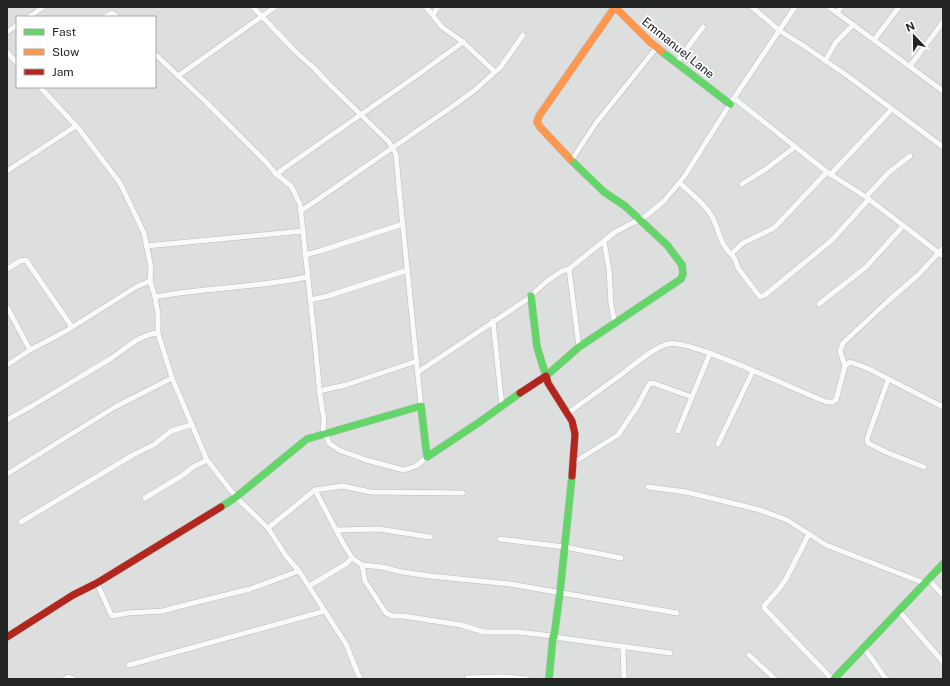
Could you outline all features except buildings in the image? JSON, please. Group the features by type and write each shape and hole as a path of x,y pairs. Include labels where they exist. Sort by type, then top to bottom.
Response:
{"street":[{"path":"30,16 43,7"},
{"path":"253,7 296,52 389,142 397,158 427,457"},
{"path":"178,76 275,7"},
{"path":"426,7 442,27 463,42 494,71 496,71"},
{"path":"433,15 438,7"},
{"path":"156,55 290,186 300,204 319,391 324,419 323,428 329,443 339,450 366,460 404,470 416,466 529,386 546,376 579,347 681,279 684,274 682,265 667,245 625,206 604,192 584,174 540,127 537,120 615,7"},
{"name":"Emmanuel Lane","path":"615,7 676,63 732,101"},
{"path":"752,7 780,31 804,46 943,147"},
{"path":"418,372 531,296 547,281 562,271 569,269 615,232 640,220 664,201 680,183 732,101 795,7"},
{"path":"829,7 943,91"},
{"path":"837,13 842,7"},
{"path":"874,40 899,7"},
{"path":"107,16 112,13 116,16"},
{"path":"910,66 943,22"},
{"path":"825,61 836,42 853,25"},
{"path":"7,32 16,26"},
{"path":"676,63 703,27"},
{"path":"301,211 475,90 496,71 522,35"},
{"path":"277,174 283,168 463,42"},
{"path":"571,161 596,123 657,47"},
{"path":"7,52 16,62"},
{"path":"7,62 12,59"},
{"path":"41,88 76,126 120,183 144,233 151,268 150,281 158,314 158,333 172,378 207,460 236,497 268,528 286,556 299,571 346,644 360,679"},
{"path":"732,101 828,174 867,198 941,254"},
{"path":"731,254 743,244 775,227 892,109"},
{"path":"7,171 76,126"},
{"path":"742,184 766,169 794,147"},
{"path":"680,183 711,215 723,245 731,254 738,268 760,297 762,297 832,240 888,173 910,156"},
{"path":"305,255 403,224"},
{"path":"819,304 866,267 903,226"},
{"path":"146,246 302,231"},
{"path":"604,241 609,270 610,304 614,324"},
{"path":"568,413 640,360 668,343 676,343 710,354 820,400 832,402 836,400 846,366 840,351 843,343 941,254 943,248"},
{"path":"7,270 20,261 26,260 72,327"},
{"path":"569,269 579,347"},
{"path":"310,300 328,296 408,270"},
{"path":"155,297 178,293 284,282 307,277"},
{"path":"7,365 136,287 150,281"},
{"path":"531,296 537,347 541,366 548,383 568,413 574,426 573,463 565,547 549,679"},
{"path":"7,307 30,350"},
{"path":"493,321 502,406"},
{"path":"7,420 110,359 139,340 152,333 158,333"},
{"path":"678,431 710,354"},
{"path":"319,391 346,385 417,361"},
{"path":"846,366 848,363 853,363 867,368 943,407"},
{"path":"718,444 753,371"},
{"path":"7,474 115,407 172,378"},
{"path":"888,380 868,436 868,443 924,468"},
{"path":"573,463 618,435 637,407 649,384 653,383 692,396"},
{"path":"7,638 73,595 97,583 212,513 236,497 307,439 421,406"},
{"path":"21,522 133,455 155,444 171,431 191,425"},
{"path":"145,498 183,475 196,465 207,460"},
{"path":"268,528 314,490 343,486 370,492 463,493"},
{"path":"648,486 686,492 760,510 786,520 826,544 926,581 943,595"},
{"path":"314,490 352,558 362,565 382,567 402,572 430,576 510,584 678,612"},
{"path":"337,530 379,529 430,537"},
{"path":"808,534 786,579 764,606 765,609 833,679 943,564"},
{"path":"500,538 565,547 621,558"},
{"path":"309,586 346,564 352,558"},
{"path":"362,565 365,580 383,610 392,616 402,616 461,625 484,632 518,632 554,636 670,653"},
{"path":"97,583 112,616 116,616 128,613 163,611 250,588 299,571"},
{"path":"129,665 324,611"},
{"path":"899,611 943,662"},
{"path":"623,646 624,679"},
{"path":"864,648 886,679"},
{"path":"749,654 774,679"},
{"path":"65,679 68,677 74,679"},
{"path":"467,678 504,677 528,679"}],"traffic: fast":[{"path":"661,51 730,104"},
{"path":"531,296 537,347 546,376 579,347 681,279 683,274 682,265 667,245 625,206 604,192 570,159"},
{"path":"221,507 236,497 307,439 421,406 427,457 520,393"},
{"path":"549,679 572,476"},
{"path":"834,679 943,564"}],"traffic: slow":[{"path":"570,159 537,122 539,116 615,7 661,51"}],"traffic: jam":[{"path":"520,393 546,376 548,383 572,421 575,434 572,476"},
{"path":"7,637 73,595 97,583 221,507"}]}
